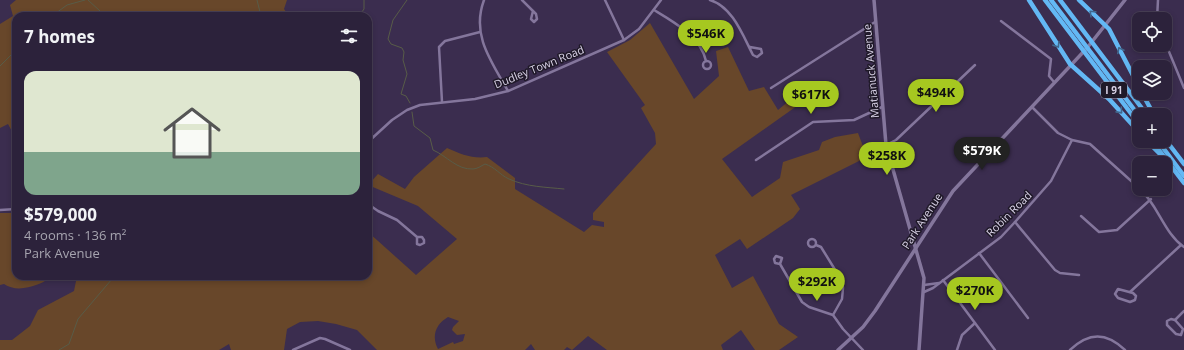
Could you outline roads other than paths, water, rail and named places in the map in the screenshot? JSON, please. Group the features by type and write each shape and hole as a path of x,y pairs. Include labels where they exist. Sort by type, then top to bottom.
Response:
{"highway":[{"path":"1029,0 1070,65 1109,99 1132,124"},
{"name":"I 91","path":"1045,0 1141,108"},
{"path":"1052,0 1083,41"},
{"name":"I 91","path":"1060,0 1083,41 1092,52 1132,113"},
{"path":"1079,0 1106,25 1132,74"},
{"path":"1092,52 1134,108"},
{"path":"1153,148 1162,156"},
{"path":"1163,148 1184,176"},
{"path":"1166,148 1184,172"},
{"path":"1173,150 1184,164"},
{"path":"1172,167 1184,183"}],"main road":[{"name":"Matianuck Avenue","path":"874,0 886,145 924,278 919,350"},
{"name":"Park Avenue","path":"838,350 852,339 875,312 953,191 1070,65 1106,25 1125,0"}],"street":[{"path":"484,0 478,19 480,32 487,55 508,91"},
{"path":"522,0 533,11"},
{"path":"605,0 624,40"},
{"name":"Dudley Town Road","path":"373,137 392,120 407,110 420,105 475,99 508,91 624,40 639,29 661,0"},
{"path":"710,0 716,2 727,10 755,56 759,56 762,53 760,49 750,47"},
{"path":"1157,12 1158,0"},
{"path":"654,10 686,32 705,54 706,61"},
{"path":"1001,21 1051,59 1049,76 1054,82"},
{"path":"771,88 876,22"},
{"path":"442,102 439,47 445,41 480,32"},
{"path":"1169,52 1184,88"},
{"path":"886,145 896,140 975,65"},
{"path":"756,160 813,122 854,120 882,107"},
{"path":"1032,107 1058,133 1072,140 1090,144 1132,181"},
{"name":"Robin Road","path":"924,292 933,288 1001,237 1051,181 1072,140"},
{"path":"1081,216 1099,232 1117,230 1151,198 1166,226 1182,246 1130,292"},
{"path":"372,207 397,220 417,237"},
{"path":"0,210 12,209"},
{"path":"1015,222 1054,270 1060,273 1079,275"},
{"path":"816,245 821,247 842,281 843,295 833,315"},
{"path":"979,253 1028,318"},
{"path":"780,264 802,302 809,307 833,315 862,350"},
{"path":"943,280 995,350"},
{"name":"Robin Road","path":"924,285 938,283"},
{"path":"1118,289 1130,292 1136,296 1132,302 1118,298 1115,294 1118,289"},
{"path":"1175,320 1184,311"},
{"path":"1169,319 1175,320 1183,329 1183,332 1180,335 1176,334 1167,325 1169,319"},
{"path":"957,350 962,336 975,323"},
{"path":"1070,350 1079,342 1096,337 1111,339 1125,350"},
{"path":"293,350 320,338 350,350"}],"waterway":[{"path":"57,12 67,5 85,0"},
{"path":"88,0 100,12"},
{"path":"257,0 260,12"},
{"path":"362,12 364,9 364,0"},
{"path":"407,0 393,20 388,39 391,44 402,48 404,52 403,60 407,74 401,94 406,96 410,103"},
{"path":"0,66 12,54"},
{"path":"412,112 414,126 430,138 433,150 457,165 467,169 473,169 485,164 516,182 564,189"},
{"path":"59,350 69,344 78,319 111,280"}]}
